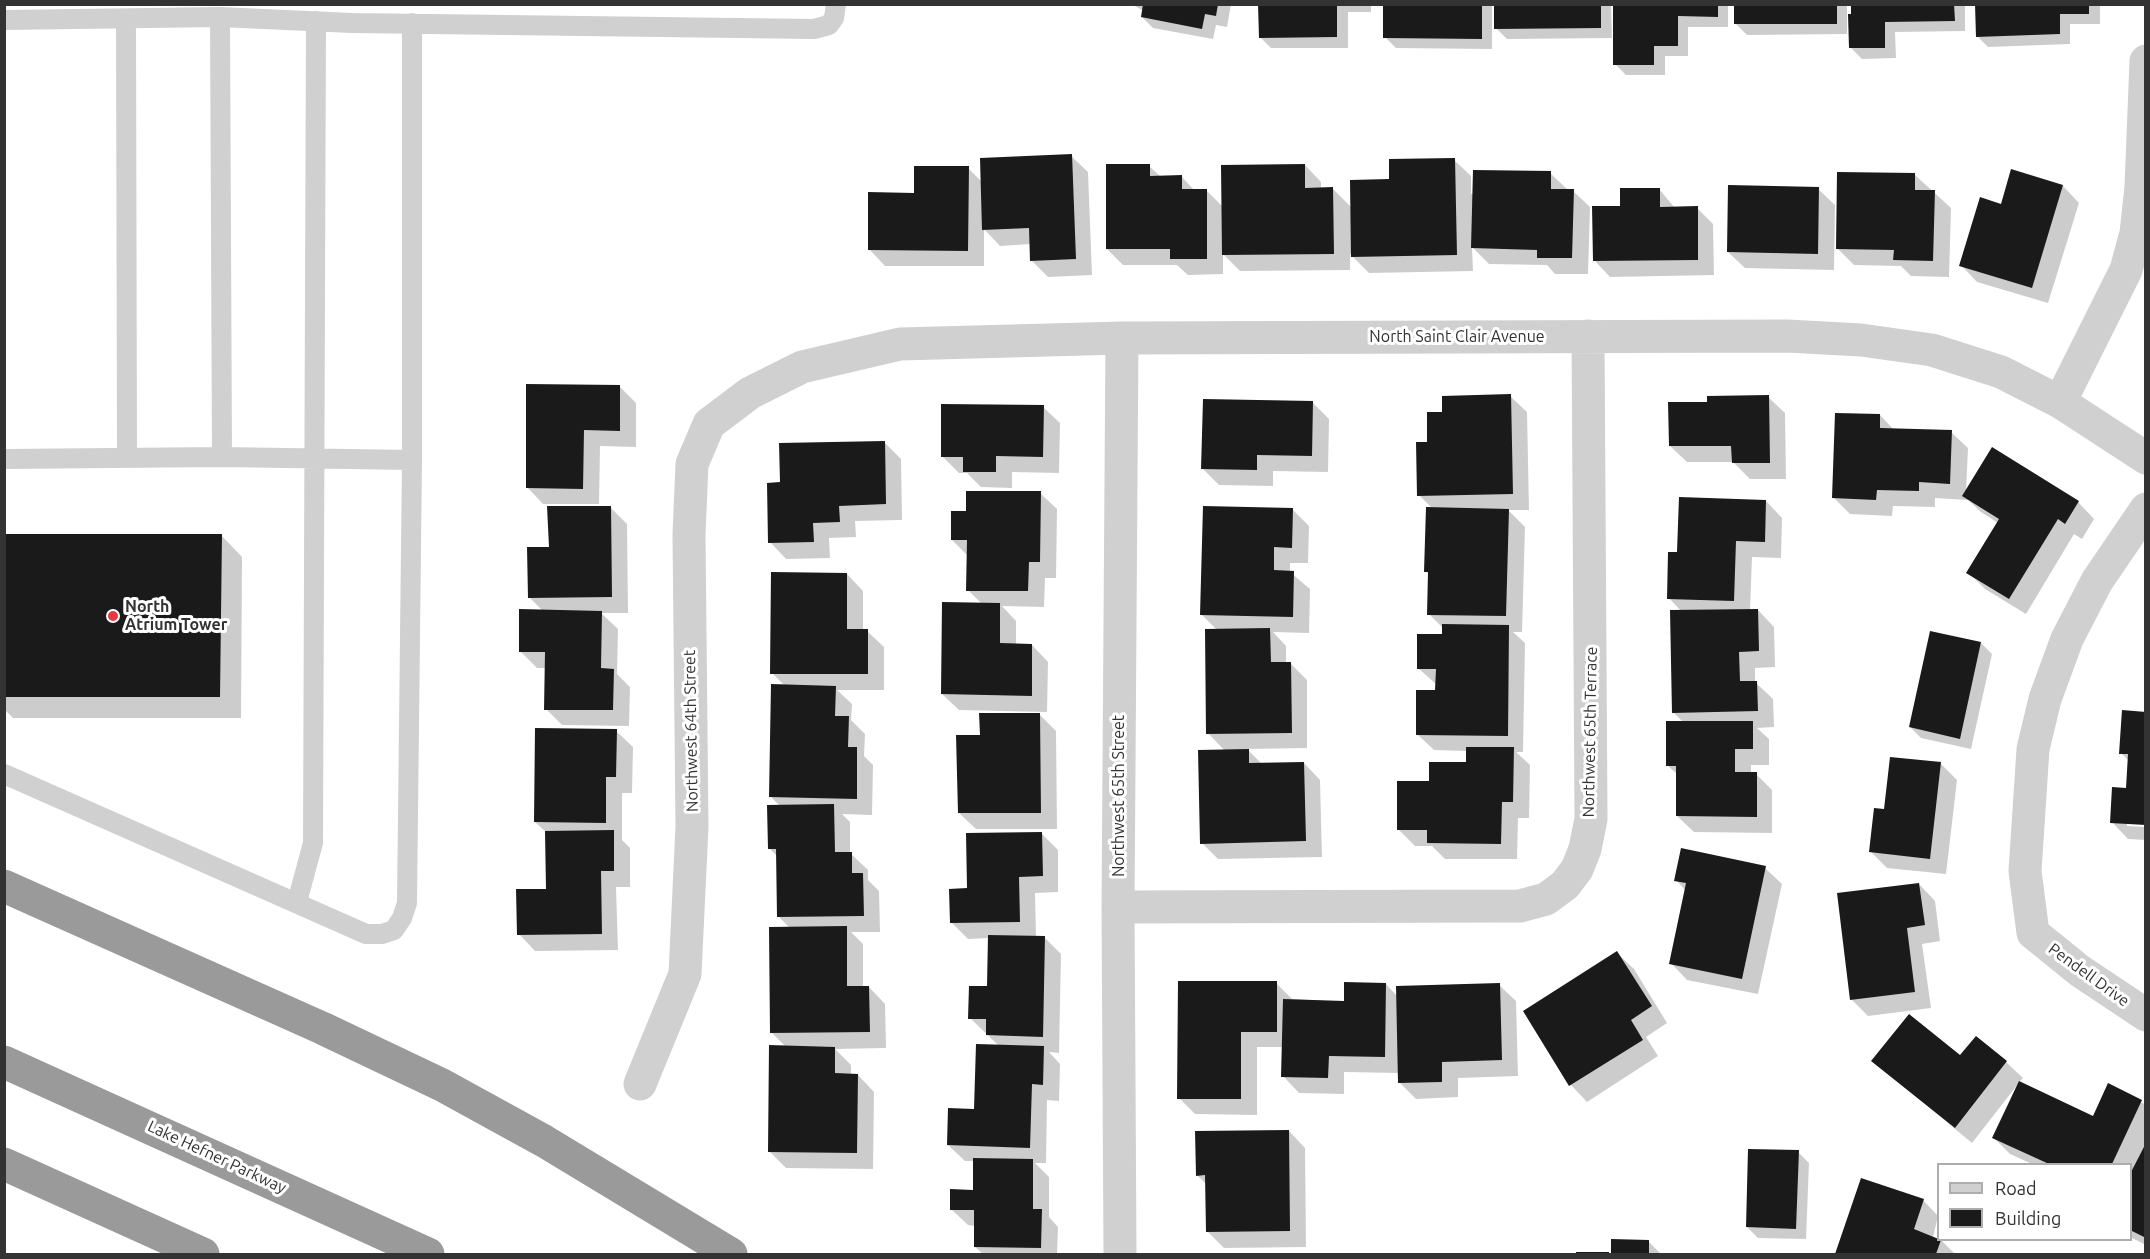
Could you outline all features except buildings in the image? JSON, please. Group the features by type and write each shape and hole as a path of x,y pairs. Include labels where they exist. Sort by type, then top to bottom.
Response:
{"highway":[{"path":"4,886 322,1028 442,1085 544,1141 732,1254"},
{"name":"Lake Hefner Parkway","path":"4,1062 428,1254"},
{"path":"4,1164 203,1254"}],"street":[{"path":"2060,402 2126,270 2136,233 2145,122 2145,60"},
{"name":"Northwest 65th Terrace","path":"1118,907 1520,906 1546,899 1565,885 1577,869 1585,849 1591,819 1588,336"},
{"name":"North Saint Clair Avenue","path":"750,393 802,367 900,344 1122,338 1787,336 1861,340 1941,353 2001,372 2060,402 2145,458"},
{"name":"Northwest 65th Street","path":"1120,1254 1118,907 1122,338"},
{"name":"Northwest 64th Street","path":"640,1084 685,974 692,827 689,534 692,464 709,424 750,393"},
{"name":"Pendell Drive","path":"2145,508 2097,581 2067,639 2045,699 2033,749 2025,871 2033,933 2079,971 2145,1015"}],"lane":[{"path":"4,20 220,17 316,21 352,14 412,23 814,29 829,25 834,18 836,4"},
{"path":"220,17 222,457"},
{"path":"126,19 127,458"},
{"path":"297,902 313,843 316,21"},
{"path":"4,774 366,934 382,934 394,930 402,918 406,903 412,460 412,23"},
{"path":"4,459 222,457 412,460"}],"place":[{"name":"North Atrium Tower","path":"113,616"}]}
